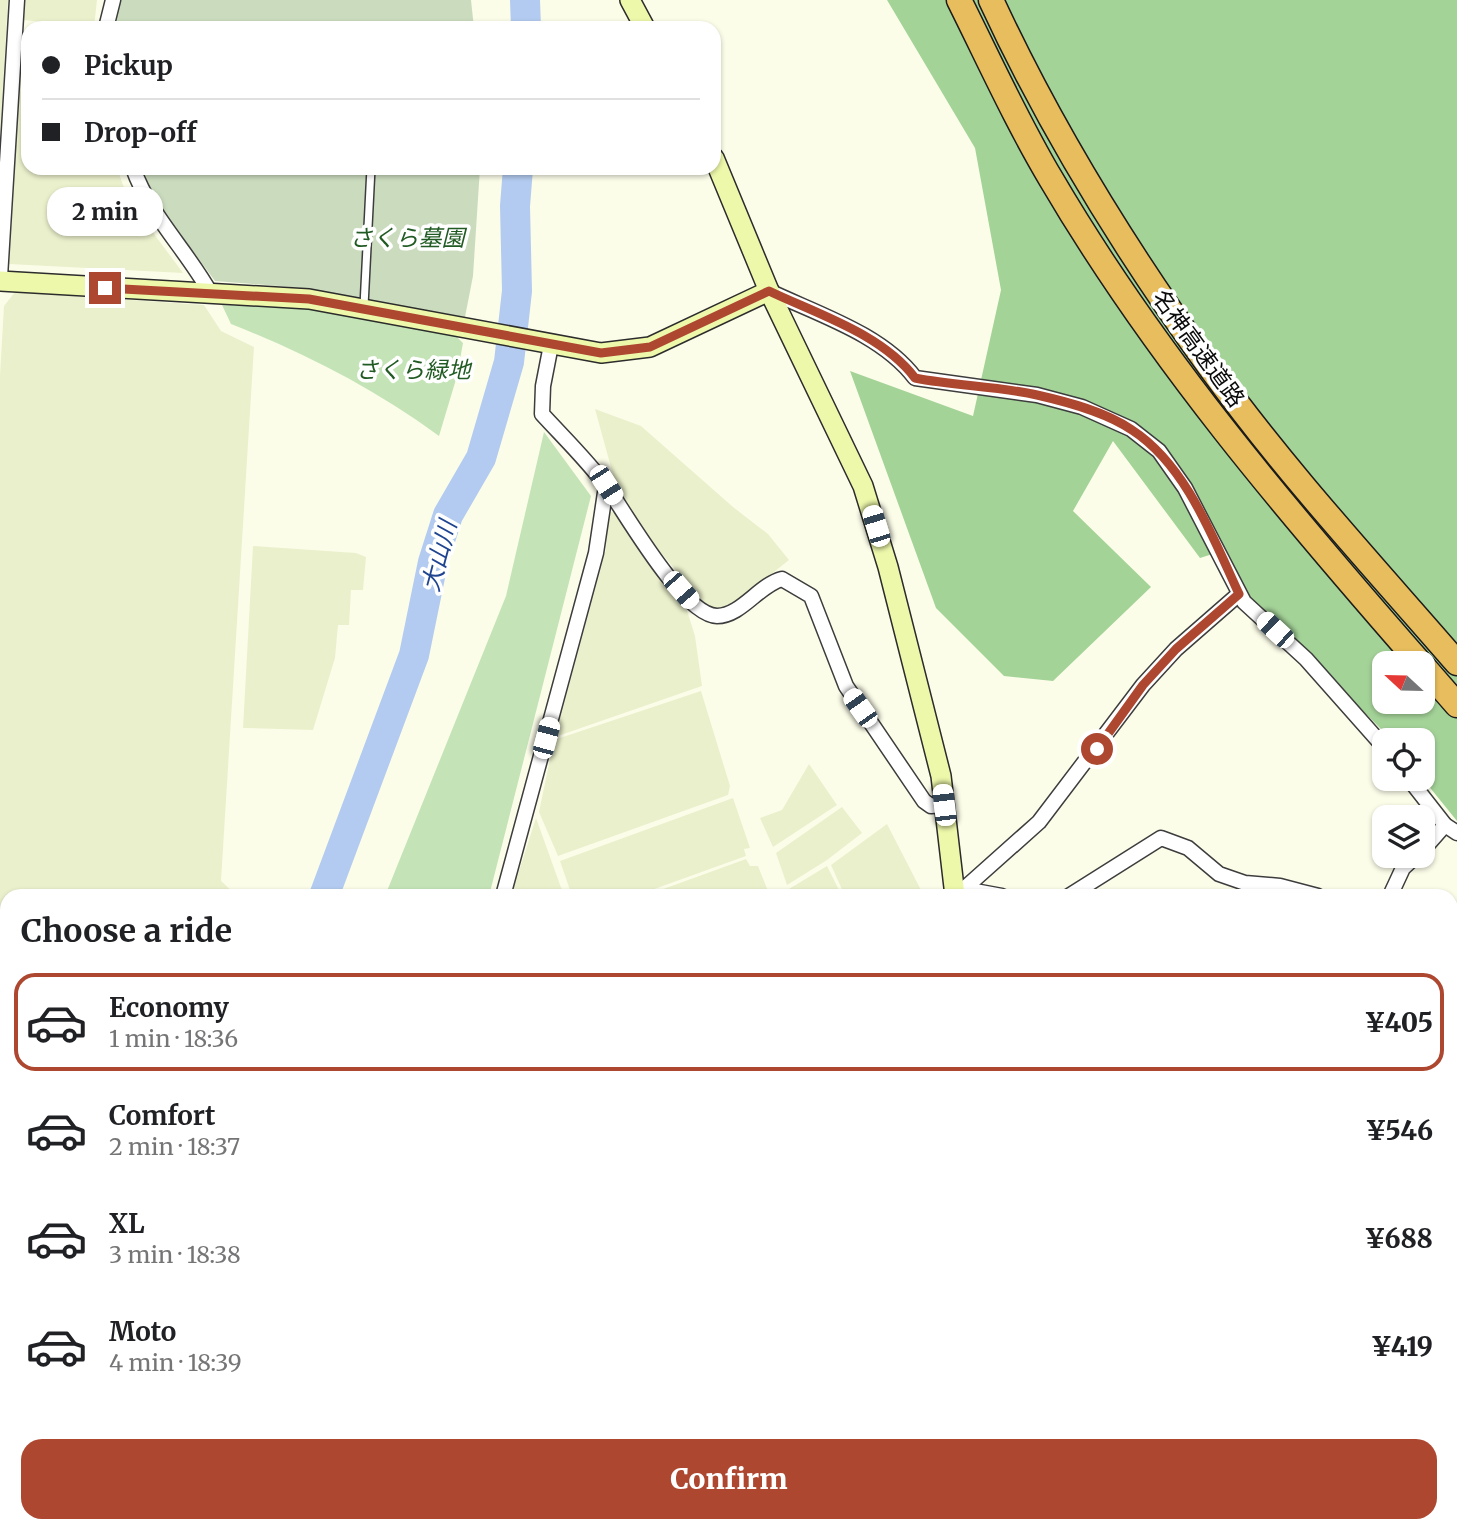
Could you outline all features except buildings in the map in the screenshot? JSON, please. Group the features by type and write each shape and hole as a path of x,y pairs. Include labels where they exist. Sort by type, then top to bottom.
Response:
{"highway":[{"name":"名神高速道路","path":"959,0 1051,179 1116,280 1190,385 1294,519 1409,651"},
{"name":"名神高速道路","path":"991,0 1074,162 1211,369 1316,500 1457,663"},
{"name":"名神高速道路","path":"1435,681 1457,705"}],"street":[{"path":"17,0 0,279 309,299 601,353 650,347 769,291"},
{"path":"108,21 113,0"},
{"path":"630,0 641,21"},
{"path":"136,175 144,198 196,267 211,294"},
{"path":"721,175 769,291 863,486 916,674 941,776 957,889"},
{"path":"769,291 883,347 900,358 915,378 1037,395 1082,407 1131,429 1159,451 1185,488 1239,594 1306,659 1372,733"},
{"path":"549,345 542,414 606,485 651,555 696,607 707,614 718,616 730,612 773,582 782,579 811,596 846,686 924,801 931,806 944,805"},
{"path":"505,889 596,553 606,485"},
{"path":"964,889 1039,822 1143,685 1176,649 1239,594"},
{"path":"1418,791 1444,825 1457,833"},
{"path":"1435,835 1444,825"},
{"path":"1080,889 1161,838 1188,848 1219,874 1245,883 1291,889"},
{"path":"1393,889 1403,868"}],"lane":[{"path":"363,310 371,175"}],"green space":[{"path":"0,0 8,0 0,137"},
{"path":"24,0 97,0 95,21 23,20"},
{"path":"120,0 471,0 473,21 116,21"},
{"path":"887,0 1457,0 1457,821 1433,791 1435,791 1435,728 1380,728 1247,595 1225,550 1200,558 1113,441 1073,511 1151,587 1053,681 1004,676 936,608 850,371 973,416 1001,290 975,148"},
{"path":"21,49 21,175 119,175 128,199 183,273 9,264"},
{"name":"さくら墓園","path":"144,175 480,175 473,276 465,317 303,288 215,281 150,193"},
{"path":"15,292 204,305 221,331 254,347 221,881 230,889 0,889 0,375 4,306"},
{"name":"さくら緑地","path":"222,305 308,308 456,336 463,343 457,376 439,436 339,373 231,324"},
{"path":"595,409 641,426 733,507 768,534 789,560 726,610 715,610 699,598 652,542 615,482"},
{"path":"544,432 591,496 491,889 388,889 506,596"},
{"path":"608,511 615,513 646,561 684,601 695,636 702,686 555,737 606,549"},
{"path":"253,546 356,553 366,557 363,590 351,590 349,625 338,625 335,658 313,730 243,728"},
{"path":"701,691 730,786 728,795 558,856 539,812 554,740"},
{"path":"809,764 837,805 773,847 760,818 782,810"},
{"path":"733,798 750,848 744,849 746,856 654,889 570,889 560,861"},
{"path":"842,807 862,833 827,860 787,885 776,853"},
{"path":"536,818 561,889 513,889"},
{"path":"887,824 920,889 842,889 831,865"},
{"path":"746,859 750,866 758,866 767,889 663,889"},
{"path":"827,866 838,889 789,889"}],"waterway":[{"name":"大山川","path":"525,0 526,21"},
{"name":"大山川","path":"327,889 414,655 433,562 448,515 481,458 509,362 517,291 515,206 517,175"}],"route":[{"path":"105,288 309,299 601,353 650,347 769,291 874,342 900,358 915,378 954,381 1037,395 1082,407 1131,429 1159,451 1185,488 1239,594 1176,649 1143,685 1097,749"}]}
